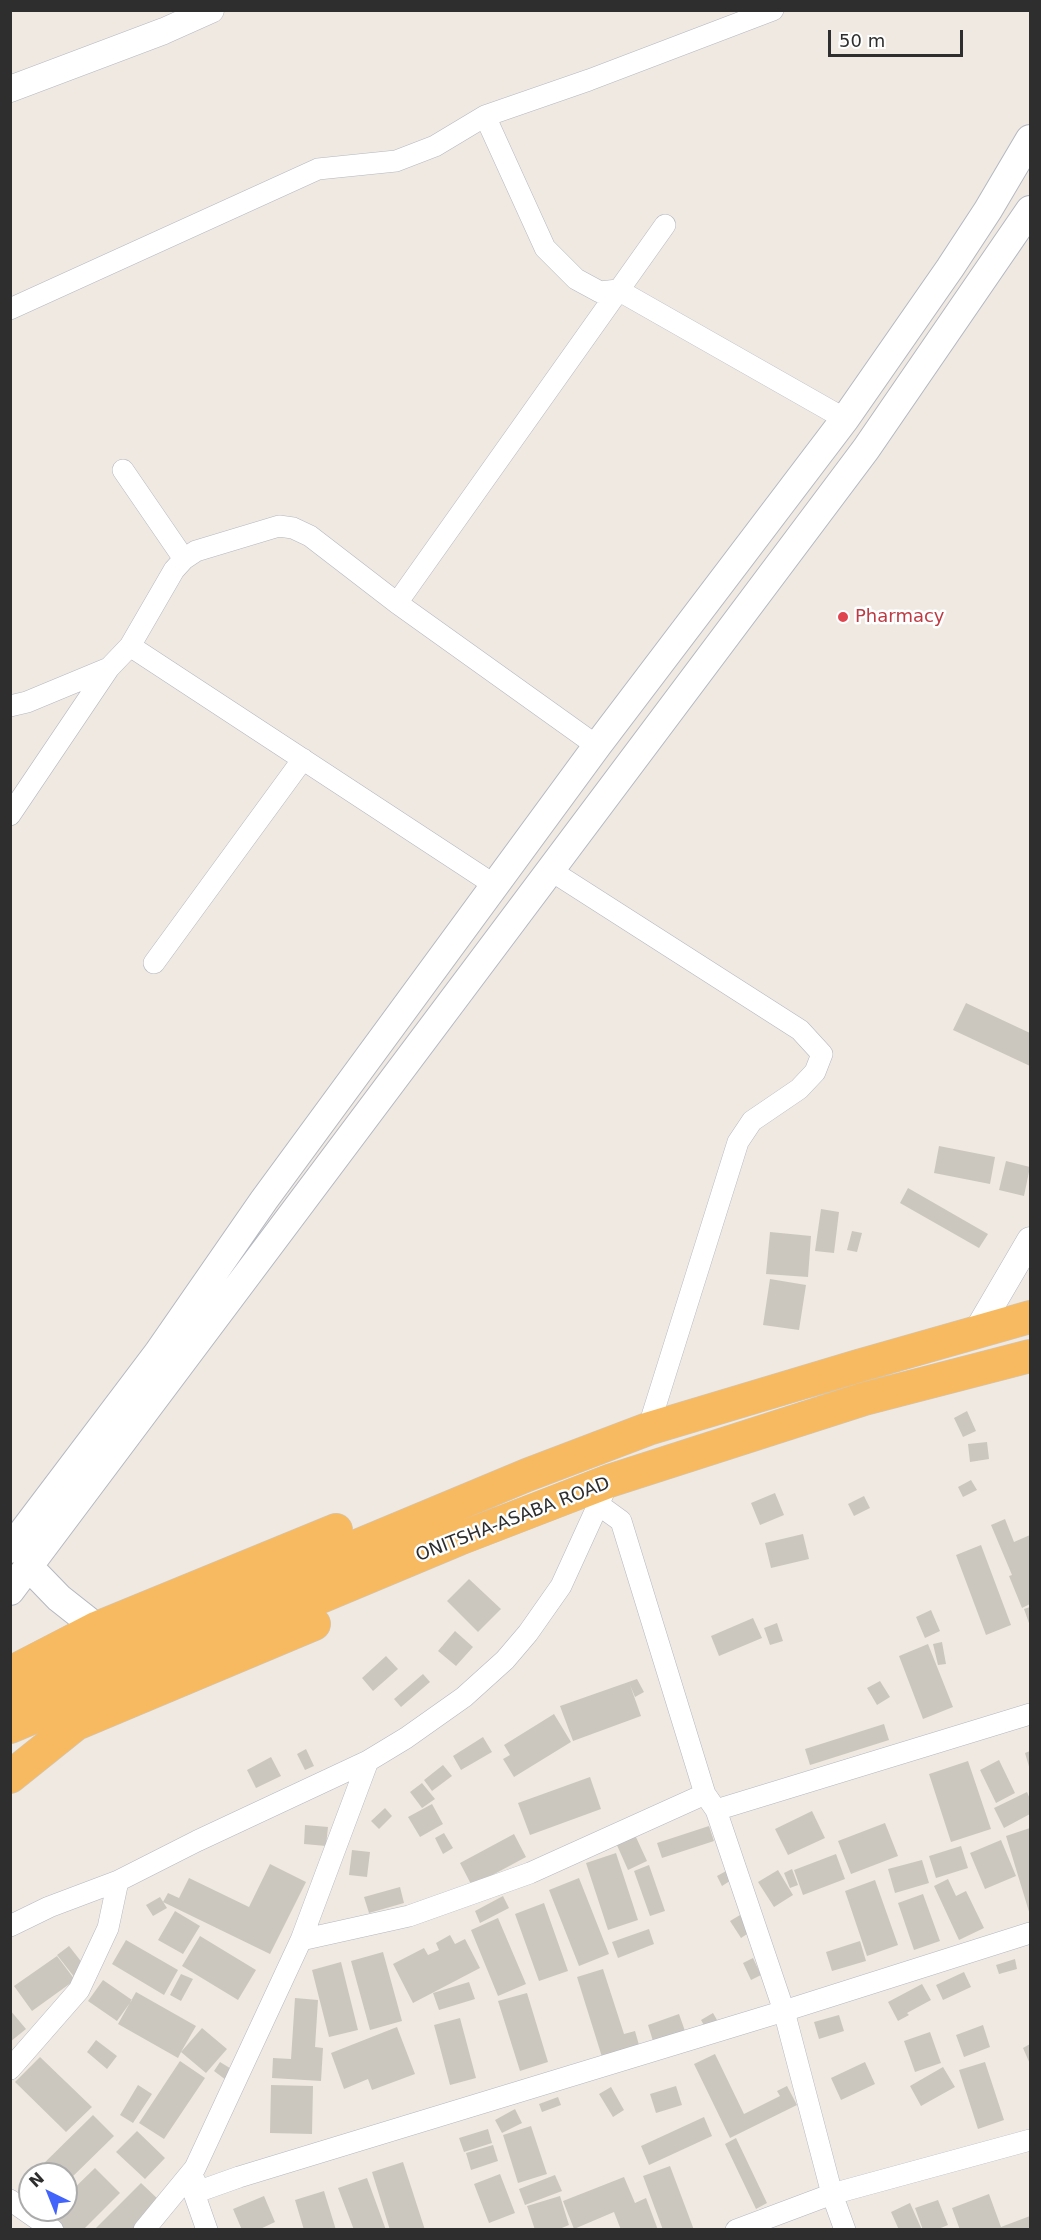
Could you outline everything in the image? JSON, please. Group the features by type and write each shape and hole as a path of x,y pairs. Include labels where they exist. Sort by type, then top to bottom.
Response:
{"highway":[{"path":"10,1696 166,1626 527,1475 648,1429 1030,1317"},
{"name":"ONITSHA-ASABA ROAD","path":"10,1727 459,1539 557,1501 604,1493 864,1399 1030,1356"},
{"path":"10,1673 97,1628 423,1496 459,1486 527,1475"},
{"path":"10,1777 76,1724 467,1560 539,1521 557,1501"}],"main road":[{"path":"10,1591 20,1558 264,1200 597,746 845,419 956,259 1030,140"},
{"path":"20,1558 550,870 866,449 1030,210"},
{"path":"20,1558 59,1598 97,1628"}],"street":[{"path":"10,89 164,31 211,10"},
{"path":"10,309 318,169 396,161 435,146 485,116 589,80 772,10"},
{"path":"485,116 545,248 576,279 600,292 618,290 845,419"},
{"path":"397,603 666,225"},
{"path":"123,471 184,559"},
{"path":"10,815 110,668 130,646 174,570 184,559 196,551 279,526 294,528 310,536 397,603 597,746"},
{"path":"130,646 496,886"},
{"path":"10,705 27,702 110,668"},
{"path":"154,963 303,759"},
{"path":"550,870 800,1030 822,1054 816,1072 800,1089 752,1121 738,1142 648,1429"},
{"path":"975,1334 1027,1257"},
{"path":"10,1926 49,1907 118,1881 197,1840 368,1761 406,1738 464,1697 505,1660 528,1633 561,1586 604,1493"},
{"path":"604,1493 621,1521 711,1802 784,2011 832,2194 845,2229"},
{"path":"300,1940 409,1916 530,1873 711,1802 1030,1714"},
{"path":"144,2229 195,2168 300,1940 368,1761"},
{"path":"10,2069 79,1990 108,1928 118,1881"},
{"path":"194,2193 239,2176 784,2011 1030,1933"},
{"path":"736,2229 832,2194 1030,2140"},
{"path":"195,2168 194,2193 207,2229"},
{"path":"10,2200 53,2229"}],"building":[{"path":"966,1003 1030,1033 1030,1066 953,1030"},
{"path":"939,1146 995,1157 990,1184 934,1173"},
{"path":"1006,1161 1030,1167 1024,1196 999,1190"},
{"path":"908,1188 988,1234 979,1248 900,1203"},
{"path":"821,1209 839,1212 834,1253 815,1251"},
{"path":"852,1231 862,1233 857,1252 847,1250"},
{"path":"770,1232 811,1236 808,1277 766,1274"},
{"path":"770,1279 806,1285 799,1330 763,1325"},
{"path":"967,1411 976,1431 963,1437 954,1418"},
{"path":"987,1442 989,1459 970,1462 968,1444"},
{"path":"971,1480 977,1490 963,1497 958,1487"},
{"path":"775,1493 784,1515 760,1525 751,1503"},
{"path":"864,1496 870,1508 854,1516 848,1504"},
{"path":"1005,1519 1014,1542 1030,1535 1030,1604 1022,1608 1009,1576 1012,1575 991,1525"},
{"path":"803,1534 809,1559 771,1568 765,1543"},
{"path":"981,1545 1011,1625 986,1635 956,1555"},
{"path":"469,1579 501,1609 478,1632 447,1601"},
{"path":"1030,1607 1030,1626 1024,1609"},
{"path":"931,1610 940,1631 925,1638 916,1617"},
{"path":"753,1618 762,1638 719,1656 711,1636"},
{"path":"777,1623 783,1641 770,1645 764,1628"},
{"path":"455,1631 473,1647 456,1666 438,1651"},
{"path":"942,1642 946,1664 938,1665 933,1644"},
{"path":"928,1644 953,1707 923,1719 899,1656"},
{"path":"386,1656 398,1669 373,1691 362,1678"},
{"path":"423,1674 430,1682 401,1707 394,1699"},
{"path":"637,1679 644,1692 635,1697 630,1685 641,1716 573,1741 560,1706"},
{"path":"880,1681 890,1697 877,1705 867,1688"},
{"path":"554,1714 571,1742 514,1777 503,1759 510,1755 504,1745"},
{"path":"884,1724 889,1740 810,1765 805,1749"},
{"path":"483,1737 492,1752 461,1770 453,1756"},
{"path":"306,1749 314,1766 305,1770 297,1754"},
{"path":"1030,1751 1030,1770 1025,1753"},
{"path":"271,1757 281,1776 256,1788 247,1770"},
{"path":"999,1760 1015,1793 996,1803 980,1770"},
{"path":"968,1761 991,1829 951,1842 929,1774"},
{"path":"443,1765 452,1776 432,1791 424,1780"},
{"path":"590,1777 601,1809 530,1835 518,1803"},
{"path":"422,1783 435,1799 422,1808 410,1792"},
{"path":"1027,1792 1030,1799 1030,1814 1004,1828 994,1808"},
{"path":"432,1804 443,1824 420,1837 408,1817"},
{"path":"385,1808 392,1816 379,1829 371,1821"},
{"path":"812,1811 825,1838 788,1855 775,1829"},
{"path":"885,1823 898,1856 851,1874 838,1841"},
{"path":"305,1825 328,1827 326,1846 304,1844"},
{"path":"709,1826 714,1841 662,1858 657,1843"},
{"path":"1030,1828 1030,1915 1006,1836"},
{"path":"444,1833 453,1848 443,1854 435,1838"},
{"path":"514,1834 526,1857 472,1886 460,1863"},
{"path":"635,1835 647,1861 628,1870 616,1843"},
{"path":"1001,1840 1016,1876 985,1889 970,1853"},
{"path":"961,1846 968,1868 936,1878 929,1856"},
{"path":"352,1850 370,1852 367,1877 349,1875"},
{"path":"616,1853 638,1920 608,1930 586,1863"},
{"path":"836,1854 845,1879 803,1895 794,1870"},
{"path":"922,1860 929,1883 895,1893 888,1869"},
{"path":"270,1864 306,1882 270,1954 163,1902 168,1893 179,1898 189,1878 249,1907"},
{"path":"649,1865 665,1911 650,1916 634,1871"},
{"path":"792,1869 798,1885 790,1888 784,1873"},
{"path":"728,1870 733,1879 722,1886 717,1876"},
{"path":"778,1870 793,1895 774,1907 758,1882"},
{"path":"579,1878 609,1954 579,1966 549,1890"},
{"path":"948,1879 956,1896 966,1891 984,1928 959,1940 934,1886"},
{"path":"875,1880 898,1945 867,1956 845,1891"},
{"path":"400,1887 404,1903 369,1913 364,1897"},
{"path":"923,1894 940,1941 914,1950 898,1903"},
{"path":"503,1896 509,1908 480,1923 475,1911"},
{"path":"160,1897 167,1908 153,1916 146,1905"},
{"path":"544,1903 568,1971 539,1981 515,1914"},
{"path":"175,1911 200,1926 183,1954 158,1940"},
{"path":"740,1915 750,1932 741,1938 730,1921"},
{"path":"498,1918 526,1984 498,1996 471,1930"},
{"path":"649,1929 654,1944 618,1958 612,1942"},
{"path":"450,1935 455,1944 465,1939 480,1968 413,2003 393,1964 424,1948 428,1955 439,1950 436,1943"},
{"path":"200,1936 256,1970 238,2000 182,1966"},
{"path":"126,1940 178,1970 164,1995 112,1964"},
{"path":"860,1941 866,1961 832,1971 826,1952"},
{"path":"69,1946 87,1969 75,1978 57,1955"},
{"path":"383,1952 402,2021 370,2030 351,1961"},
{"path":"57,1956 75,1980 32,2011 14,1986"},
{"path":"753,1958 761,1975 751,1980 743,1963"},
{"path":"1015,1959 1017,1969 999,1974 996,1965"},
{"path":"341,1962 358,2030 329,2037 312,1970"},
{"path":"603,1969 624,2034 635,2031 639,2045 602,2057 577,1977"},
{"path":"964,1972 971,1987 943,2000 936,1985"},
{"path":"181,1974 193,1979 181,2001 170,1995"},
{"path":"103,1980 132,2000 117,2021 88,2001"},
{"path":"469,1982 475,1999 439,2010 433,1993"},
{"path":"922,1984 931,2000 907,2013 909,2015 898,2021 888,2002"},
{"path":"136,1992 196,2026 178,2058 118,2024"},
{"path":"527,1993 548,2062 520,2071 498,2001"},
{"path":"295,1998 318,2000 315,2047 323,2048 321,2081 272,2078 273,2058 291,2059"},
{"path":"10,2010 26,2029 10,2042"},
{"path":"713,2013 717,2020 705,2027 701,2020"},
{"path":"679,2014 685,2031 653,2041 648,2025"},
{"path":"839,2015 844,2031 819,2039 814,2022"},
{"path":"460,2018 476,2078 450,2085 434,2025"},
{"path":"983,2025 990,2047 964,2057 956,2035"},
{"path":"397,2027 415,2074 372,2090 368,2079 344,2089 331,2053"},
{"path":"202,2028 227,2049 206,2073 181,2052"},
{"path":"930,2032 941,2063 915,2072 904,2041"},
{"path":"96,2040 117,2056 107,2069 87,2052"},
{"path":"1030,2044 1030,2064 1023,2048"},
{"path":"715,2054 744,2114 780,2096 777,2091 787,2086 797,2105 730,2138 694,2064"},
{"path":"40,2057 92,2107 66,2132 15,2082"},
{"path":"180,2061 205,2078 164,2139 139,2123"},
{"path":"220,2062 233,2070 226,2080 214,2071"},
{"path":"865,2062 875,2084 841,2100 831,2078"},
{"path":"985,2062 1004,2120 978,2129 959,2070"},
{"path":"943,2067 955,2087 921,2106 910,2086"},
{"path":"138,2085 152,2094 133,2123 120,2115"},
{"path":"271,2085 313,2086 312,2134 270,2133"},
{"path":"676,2086 682,2105 656,2113 650,2094"},
{"path":"611,2087 624,2110 613,2117 599,2094"},
{"path":"558,2097 561,2105 542,2112 539,2104"},
{"path":"515,2109 522,2123 502,2133 495,2120"},
{"path":"93,2115 114,2136 78,2171 78,2162 45,2162"},
{"path":"704,2117 712,2136 649,2165 641,2146"},
{"path":"531,2126 547,2174 518,2183 503,2135"},
{"path":"488,2129 492,2143 464,2152 459,2138"},
{"path":"137,2131 165,2158 145,2179 116,2152"},
{"path":"736,2138 767,2203 756,2209 725,2144"},
{"path":"493,2145 498,2161 471,2170 466,2153"},
{"path":"403,2162 425,2230 390,2230 372,2172"},
{"path":"670,2166 694,2230 663,2230 643,2176"},
{"path":"95,2168 120,2193 83,2230 66,2230 58,2222 78,2222 78,2184"},
{"path":"500,2174 515,2213 489,2223 474,2184"},
{"path":"555,2175 562,2191 525,2205 519,2189"},
{"path":"624,2177 635,2203 646,2198 658,2230 621,2230 614,2212 574,2229 563,2201"},
{"path":"367,2178 386,2230 354,2230 338,2188"},
{"path":"141,2183 160,2201 132,2230 94,2230"},
{"path":"324,2191 336,2230 304,2230 295,2200"},
{"path":"989,2194 1001,2227 1030,2216 1030,2230 960,2230 952,2208"},
{"path":"264,2196 275,2222 258,2230 242,2230 233,2209"},
{"path":"560,2196 569,2225 557,2230 535,2230 527,2206"},
{"path":"938,2200 948,2225 936,2230 923,2230 915,2208"},
{"path":"910,2203 922,2230 899,2230 891,2212"}],"place":[{"name":"Pharmacy","path":"843,617"}]}
